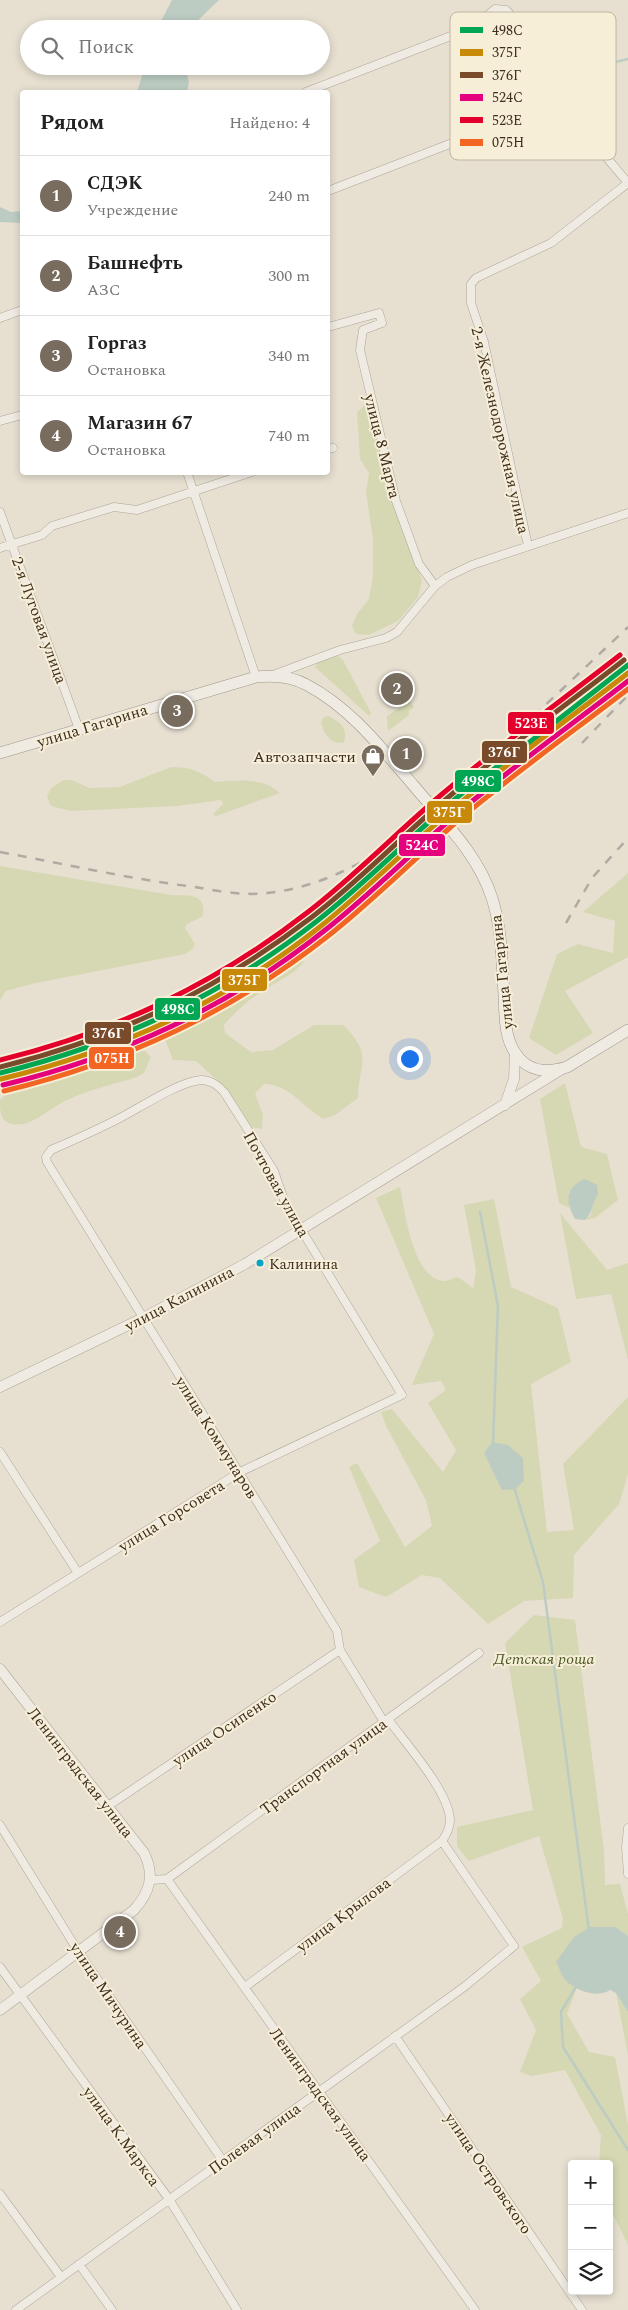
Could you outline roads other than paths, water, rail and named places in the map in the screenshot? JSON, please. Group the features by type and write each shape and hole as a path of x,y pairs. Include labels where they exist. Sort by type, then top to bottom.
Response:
{"main road":[{"name":"улица Гагарина","path":"0,753 256,677 272,675 287,677 323,694 373,738 470,852 486,881 496,916 501,948 507,1032 515,1054"},
{"path":"515,1054 528,1066 537,1069 555,1070 567,1066 628,1030"}],"street":[{"path":"491,12 501,8 507,12"},
{"path":"311,90 450,36"},
{"path":"330,190 450,144"},
{"path":"609,160 628,183"},
{"name":"2-я Железнодорожная улица","path":"528,546 484,342 471,303 471,284 476,278 552,243 628,183"},
{"path":"0,318 20,311"},
{"name":"улица 8 Марта","path":"330,326 379,313 382,323 363,330 360,350 396,501 419,564 435,586"},
{"path":"0,421 20,416"},
{"path":"187,475 256,677"},
{"path":"0,548 42,535 52,526 114,507 137,510 243,475"},
{"name":"2-я Луговая улица","path":"0,512 79,729"},
{"path":"272,675 340,650 386,638 397,632 435,586 447,577 528,546 628,513"},
{"path":"505,1105 514,1079 515,1054"},
{"name":"улица Калинина","path":"0,1387 143,1318 302,1230 567,1066"},
{"name":"Почтовая улица","path":"48,1153 182,1085 200,1080 216,1084 224,1092 274,1171 285,1203 402,1395"},
{"name":"улица Коммунаров","path":"48,1153 47,1162 337,1631 340,1650 386,1721 443,1794 450,1819 448,1832 442,1841"},
{"name":"улица Горсовета","path":"0,1622 240,1472 402,1395"},
{"path":"0,1452 78,1573"},
{"name":"улица Осипенко","path":"108,1806 340,1650"},
{"name":"Транспортная улица","path":"167,1879 479,1653"},
{"name":"Ленинградская улица","path":"0,1669 144,1853 148,1862 151,1880"},
{"name":"улица Мичурина","path":"0,1825 78,1951 223,2161"},
{"path":"628,1828 626,1846 628,1874"},
{"name":"Полевая улица","path":"16,2310 464,1987 514,1946 442,1841"},
{"name":"улица Крылова","path":"245,1987 442,1841"},
{"path":"0,2010 134,1910 143,1900 151,1880 167,1879"},
{"name":"Ленинградская улица","path":"167,1879 475,2310"},
{"name":"улица К.Маркса","path":"0,1967 19,1996 169,2199 237,2310"},
{"name":"улица Островского","path":"395,2036 582,2310"},
{"path":"0,2194 61,2277"},
{"path":"79,2264 112,2310"}],"waterway":[{"path":"616,62 628,59"},
{"path":"480,1212 498,1306 493,1443"},
{"path":"514,1487 543,1582 589,1931"},
{"path":"577,1985 561,2012 563,2047 628,2150"}],"railway":[{"path":"0,1067 86,1042 145,1019 200,992 257,956 350,885 409,833 628,627"},
{"path":"582,743 628,695"},
{"path":"566,923 592,878 628,838"},
{"path":"0,852 146,880 249,894 297,888 354,866 381,851"}],"place":[{"name":"Башнефть","path":"397,689"},
{"name":"Горгаз","path":"177,711"},
{"name":"СДЭК","path":"406,754"},
{"name":"Автозапчасти","path":"373,777"},
{"name":"Калинина","path":"260,1263"},
{"name":"Магазин 67","path":"120,1932"}],"park label":[{"name":"Детская роща","path":"544,1658"}]}
